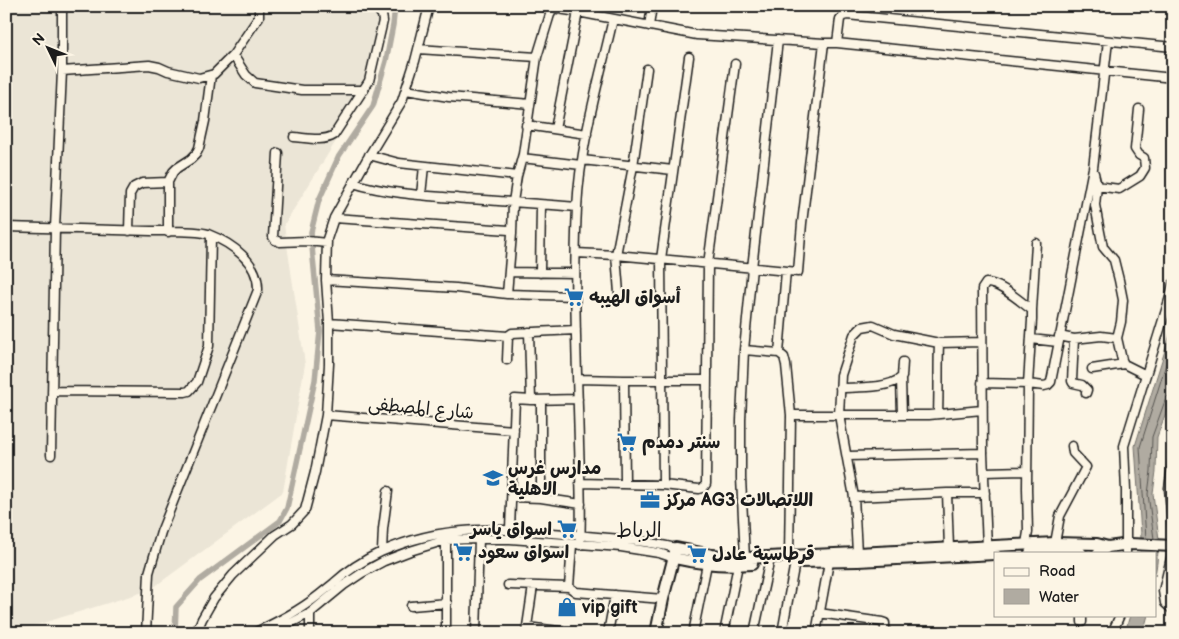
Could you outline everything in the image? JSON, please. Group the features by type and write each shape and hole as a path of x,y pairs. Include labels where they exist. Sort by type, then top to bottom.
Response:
{"main road":[{"path":"1028,548 1055,543 1097,544 1108,547 1127,548 1172,548"},
{"path":"1100,552 1108,547"},
{"path":"675,553 712,555 741,561 769,563 792,559 829,562 950,548 1028,548 1070,552"},
{"path":"675,553 707,564 857,553 994,554"},
{"path":"656,633 675,553"}],"street":[{"path":"51,455 55,228 62,71 62,6"},
{"path":"62,71 149,65 198,78 211,75 233,55 259,17 259,6"},
{"path":"294,137 321,139 334,135 370,81 383,21 379,10 375,6"},
{"path":"196,633 214,598 233,576 275,535 292,524 305,510 315,472 326,415 330,364 330,323 325,243 334,218 402,101 429,6"},
{"path":"539,6 697,34 837,43 1173,78"},
{"path":"649,26 652,6"},
{"path":"507,294 513,202 517,176 522,158 537,57 552,8"},
{"path":"555,129 578,12"},
{"path":"837,43 840,19 847,15 1173,48"},
{"path":"569,587 576,545 581,535 575,296 577,208 586,134 612,19"},
{"path":"724,633 741,561 741,429 744,350 778,40"},
{"path":"982,383 1044,386 1051,382 1093,168 1108,41"},
{"path":"576,253 798,272 802,223 824,43"},
{"path":"418,50 537,57"},
{"path":"233,55 246,75 255,83 302,90 364,90"},
{"path":"663,485 661,259 689,57"},
{"path":"580,483 663,485 699,489 706,486 708,264 735,64"},
{"path":"619,293 616,255 633,166 647,69"},
{"path":"168,232 168,182 173,172 191,159 199,148 205,121 211,75"},
{"path":"406,90 449,97 530,104"},
{"path":"1097,186 1119,189 1140,176 1145,168 1144,158 1135,149 1140,109"},
{"path":"526,125 586,134"},
{"path":"278,153 273,237 280,242 307,241 325,243"},
{"path":"369,155 399,163 517,176"},
{"path":"522,158 673,170"},
{"path":"422,195 424,166"},
{"path":"1093,168 1097,186 1095,206 1103,247 1114,260 1123,300 1117,338 1124,364"},
{"path":"129,230 131,190 138,184 168,182"},
{"path":"353,183 364,187 422,195 577,208"},
{"path":"540,273 541,204"},
{"path":"334,218 511,231"},
{"path":"6,227 206,234 224,242 244,256 256,276 258,290 160,532 149,573 146,633"},
{"path":"52,391 189,391 197,382 209,346 211,236"},
{"path":"1028,548 1028,384 1036,243"},
{"path":"779,353 786,271"},
{"path":"509,272 575,273"},
{"path":"326,280 438,286 507,294 575,296"},
{"path":"987,547 982,410 982,289 986,283 992,282 1032,310"},
{"path":"1127,548 1124,446 1173,284"},
{"path":"330,323 508,336 512,333 576,330"},
{"path":"857,553 854,497 839,415 841,375 854,335 862,327 873,325 894,334 939,343 982,342"},
{"path":"529,332 530,400"},
{"path":"507,360 508,336"},
{"path":"1031,339 1074,339 1101,336 1117,338"},
{"path":"1074,339 1072,381 1076,385 1082,385 1087,390 1086,393"},
{"path":"938,414 939,343"},
{"path":"744,350 779,353 784,358 786,365 791,414 792,559 782,633"},
{"path":"902,415 901,379 903,362"},
{"path":"1092,369 1124,364 1146,375"},
{"path":"577,379 707,380"},
{"path":"840,388 882,386 901,379"},
{"path":"624,380 625,484"},
{"path":"510,529 515,399 578,399"},
{"path":"541,400 541,498"},
{"path":"791,414 902,415 982,410"},
{"name":"شارع المصطفى","path":"326,415 514,430"},
{"path":"1055,543 1060,516 1086,467 1073,453 1072,446"},
{"path":"848,456 983,453"},
{"path":"1173,460 1170,488 1173,534"},
{"path":"984,472 1027,471"},
{"path":"382,551 388,491"},
{"path":"947,493 950,548"},
{"path":"854,497 985,493"},
{"path":"512,497 541,498 581,504"},
{"path":"272,633 348,571 364,561 382,551 417,538 438,533 461,530 510,529 645,541 675,553"},
{"path":"417,538 419,548"},
{"path":"254,633 310,614 344,585 384,561 446,540 479,538 675,553"},
{"path":"476,633 479,538"},
{"path":"446,540 446,633"},
{"path":"1172,548 1170,571 1163,591 1163,598 1165,603 1173,610"},
{"path":"816,633 829,562"},
{"path":"754,633 769,563"},
{"path":"693,633 707,564"},
{"path":"508,585 569,587 576,592 663,599"},
{"path":"533,586 526,630 575,633"},
{"path":"608,633 615,595"},
{"path":"411,606 447,603"},
{"path":"819,612 882,622 885,623 885,633"},
{"path":"310,614 310,633"},
{"path":"1112,633 1120,616"}],"shaded area":[{"path":"6,6 386,6 383,36 375,78 284,225 305,364 283,492 150,590 30,627 6,631"}],"water":[{"path":"1173,325 1173,393 1157,437 1153,494 1159,539 1156,570 1156,552 1140,552 1141,534 1135,446"},
{"path":"1130,616 1148,616 1143,633 1125,633"}],"waterway":[{"path":"175,633 176,607 200,580 280,521 287,508 315,380 320,331 311,232 319,200 339,156 373,106 386,61 395,6"}],"place":[{"name":"أسواق الهيبه","path":"574,297"},
{"name":"سنتر دمدم","path":"627,442"},
{"name":"مدارس غرس الاهلية","path":"493,478"},
{"name":"مركز AG3 اللاتصالات","path":"650,500"},
{"name":"اسواق ياسر","path":"567,529"},
{"name":"اسواق سعود","path":"463,552"},
{"name":"قرطاسية عادل","path":"697,554"},
{"name":"vip gift","path":"567,607"}],"district":[{"name":"الرباط","path":"639,530"}]}
